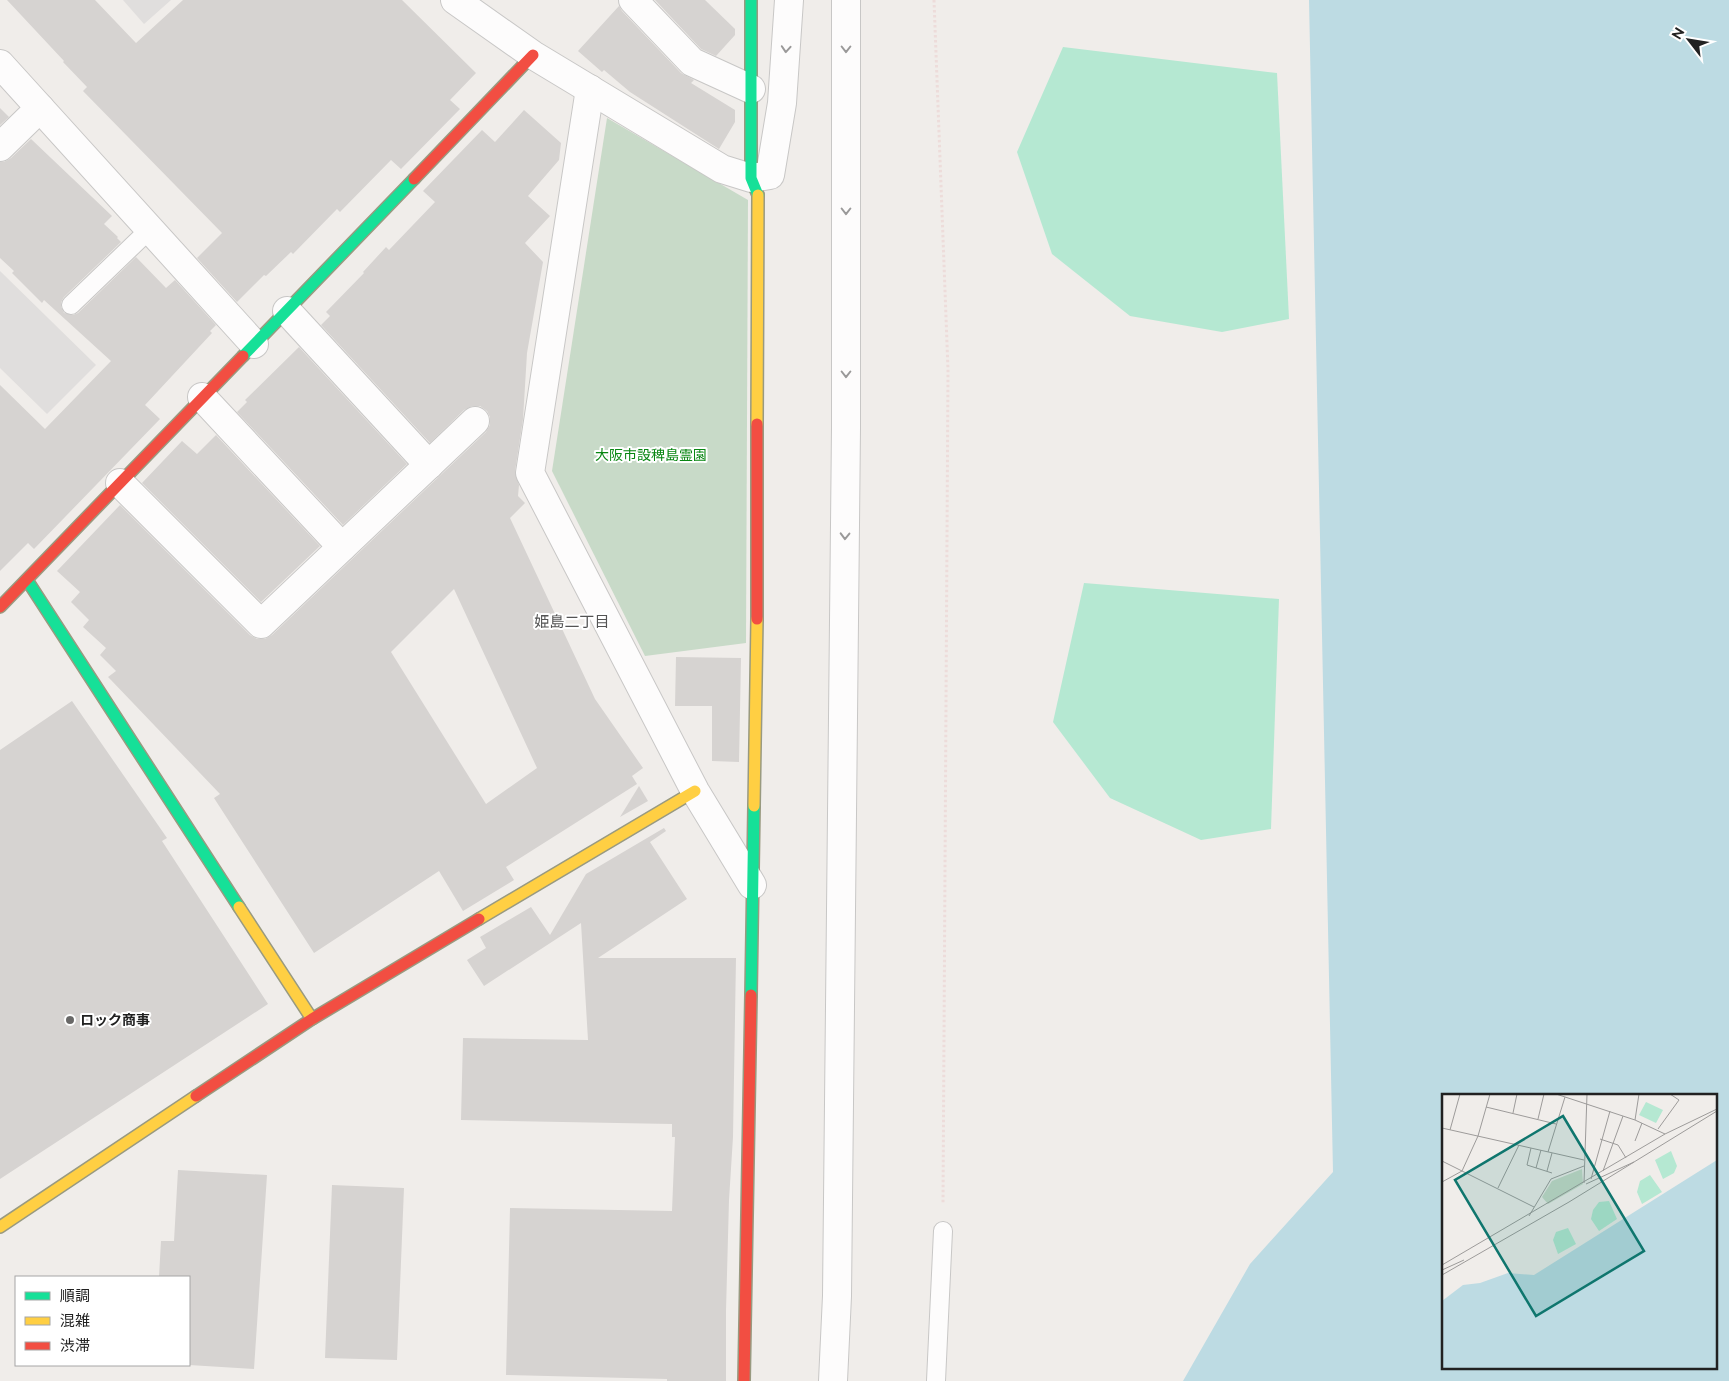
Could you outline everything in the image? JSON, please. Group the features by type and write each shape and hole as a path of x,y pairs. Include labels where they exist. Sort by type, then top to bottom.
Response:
{"street":[{"path":"455,0 533,55 722,169 751,178 770,175 782,103 789,0"},
{"path":"634,0 692,62 751,89"},
{"path":"744,1381 757,604 758,196 751,178 751,0"},
{"path":"833,1381 836,1296 846,428 846,0"},
{"path":"0,607 533,55"},
{"path":"0,64 254,344"},
{"path":"590,89 530,473 695,791 752,885"},
{"path":"0,147 40,108"},
{"path":"286,311 429,465"},
{"path":"202,398 342,547"},
{"path":"120,483 261,624 475,421"},
{"path":"27,580 312,1019"},
{"path":"0,1227 312,1019 695,791"}],"lane":[{"path":"72,305 150,229"},
{"path":"936,1381 943,1231"}],"path":[{"path":"934,0 948,370 943,1231"}],"green space":[{"path":"1063,47 1277,73 1289,319 1222,332 1130,316 1052,254 1017,152"},
{"name":"大阪市設稗島霊園","path":"607,118 748,200 746,643 645,656 552,471"},
{"path":"1084,583 1279,599 1271,829 1201,840 1110,798 1053,722"}],"shaded area":[{"path":"123,0 171,0 144,24"},
{"path":"0,271 96,365 47,414 0,368"}],"water":[{"path":"1309,0 1729,0 1729,1381 1183,1381 1250,1264 1333,1172"}],"building":[{"path":"7,0 95,0 136,43 183,0 402,0 476,73 450,100 460,109 401,169 391,160 340,212 337,209 293,254 291,252 266,276 264,275 237,302 197,258 222,233 83,91 87,87"},
{"path":"655,0 705,0 735,29 735,35 716,56 701,49"},
{"path":"619,6 681,73 694,80 691,83 735,110 735,122 719,149 630,92 604,70 602,72 578,51"},
{"path":"0,108 9,117 0,125"},
{"path":"524,110 561,143 559,160 528,196 550,216 525,243 543,262 527,353 523,419 515,471 519,485 518,496 525,503 510,518 595,699 643,768 632,776 637,784 506,867 514,880 463,911 439,871 314,953 214,798 220,794 108,677 116,671 100,655 106,648 83,627 89,620 71,602 80,592 57,571 120,505 250,635 257,639 265,639 272,635 486,432 490,425 490,417 487,411 480,406 472,406 464,410 430,443 321,325 330,316 326,312 386,247 389,250 435,202 423,191 482,130 495,142","holes":["454,589 537,768 486,804 391,652"]},
{"path":"31,139 112,216 104,224 121,242 64,297 61,307 64,313 73,315 78,313 136,257 166,288 175,280 216,325 210,331 212,333 145,405 160,419 34,549 28,543 0,571 0,385 45,429 111,361 44,300 42,303 0,258 0,162 11,158"},
{"path":"299,347 407,464 343,525 237,412 247,402 245,400"},
{"path":"216,435 320,546 261,602 142,483 182,441 197,454"},
{"path":"676,657 741,658 739,762 712,761 712,706 675,706"},
{"path":"72,701 167,838 162,841 268,1004 0,1179 0,750"},
{"path":"639,786 648,801 620,817"},
{"path":"664,828 666,831 650,842 687,899 598,958 736,958 733,1137 726,1311 726,1381 667,1381 667,1379 506,1375 510,1208 672,1211 675,1137 672,1137 672,1124 461,1120 463,1038 588,1040 581,923 484,986 467,960 486,948 480,937 531,907 550,935 586,874"},
{"path":"178,1170 267,1175 254,1369 190,1365 190,1276 159,1276 161,1241 174,1241"},
{"path":"332,1185 404,1188 397,1360 325,1358"}],"traffic: fast":[{"path":"751,0 751,178 758,195"},
{"path":"243,356 414,179"},
{"path":"27,580 239,907"},
{"path":"751,995 754,806"}],"traffic: slow":[{"path":"757,424 758,195"},
{"path":"754,806 757,619"},
{"path":"479,919 695,791"},
{"path":"239,907 312,1019"},
{"path":"0,1227 196,1096"}],"traffic: jam":[{"path":"414,179 533,55"},
{"path":"0,607 243,356"},
{"path":"757,424 757,619"},
{"path":"196,1096 312,1019 479,919"},
{"path":"744,1381 751,995"}],"place":[{"name":"ロック商事","path":"70,1020"}],"district":[{"name":"姫島二丁目","path":"572,622"}]}
